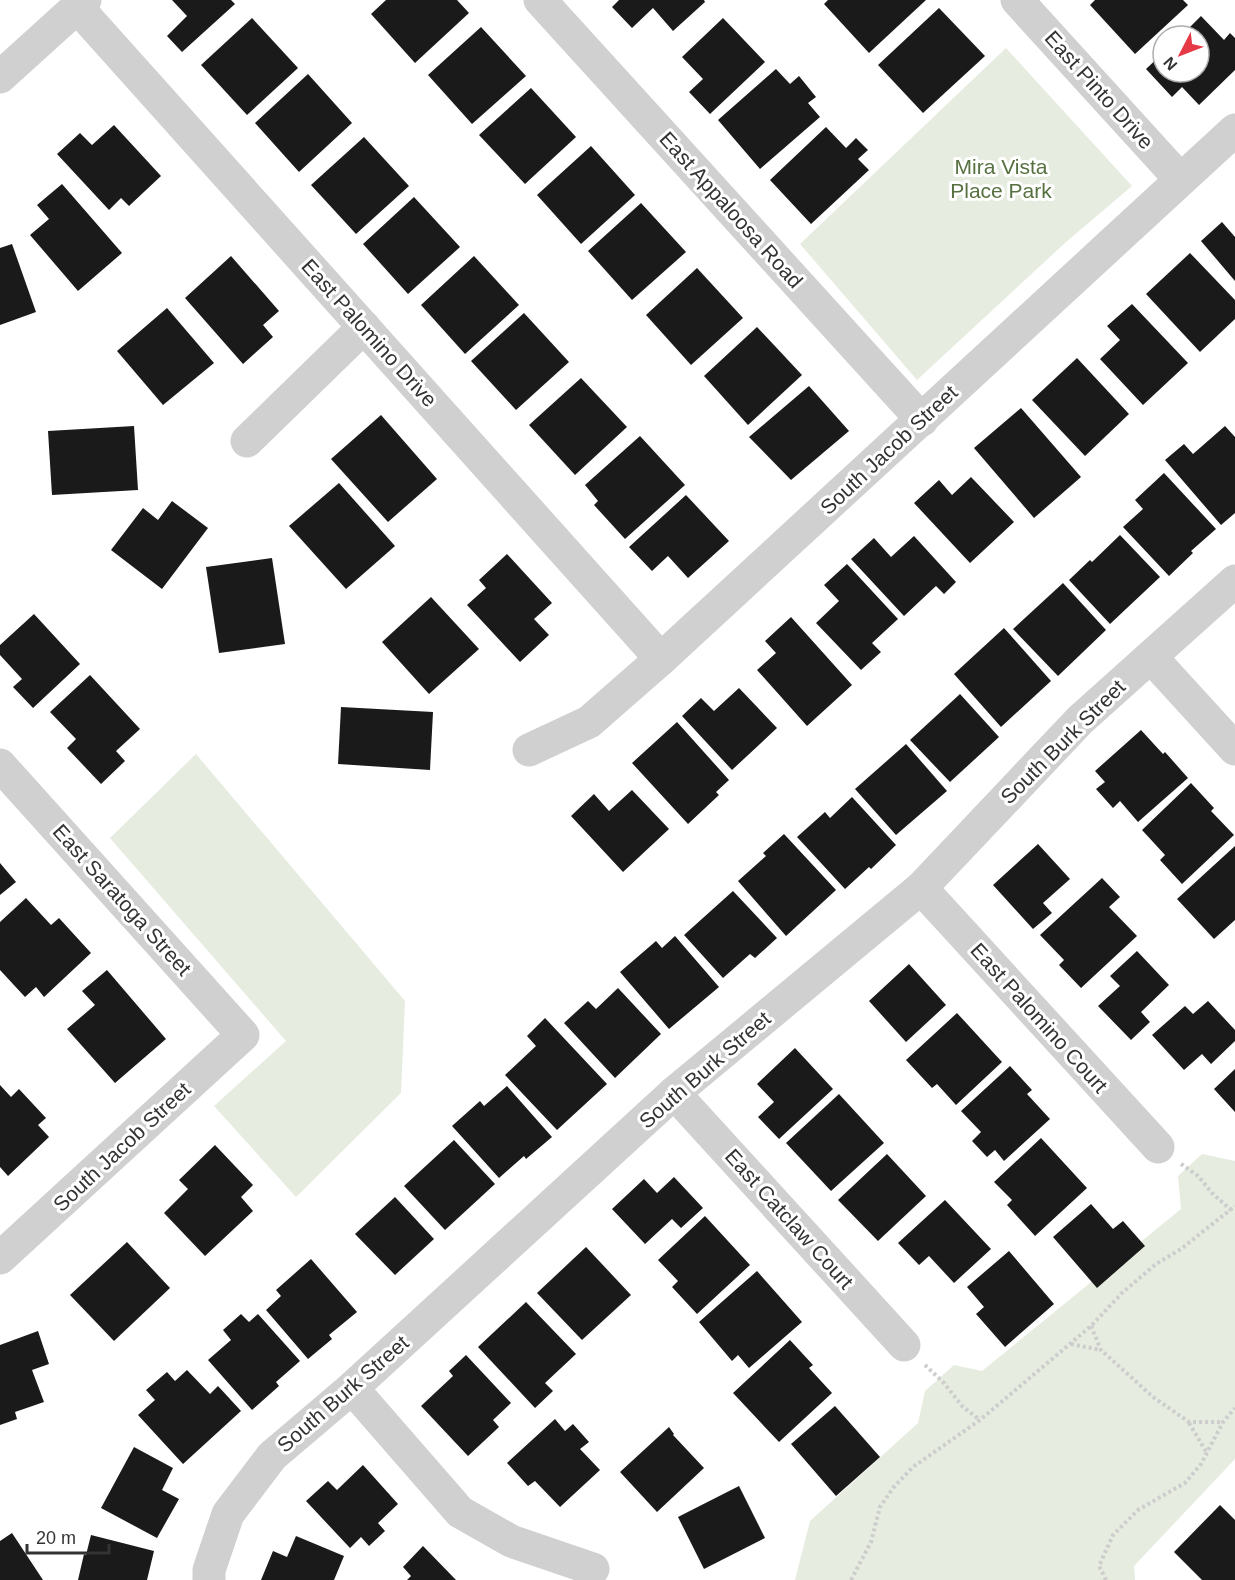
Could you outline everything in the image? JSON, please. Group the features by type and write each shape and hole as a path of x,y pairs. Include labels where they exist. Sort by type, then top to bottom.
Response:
{"street":[{"name":"East Appaloosa Road","path":"540,0 922,420"},
{"name":"East Pinto Drive","path":"1017,0 1180,179"},
{"path":"0,78 81,4"},
{"name":"East Palomino Drive","path":"81,4 364,327 662,659"},
{"name":"South Jacob Street","path":"529,750 589,722 662,659 1235,130"},
{"path":"247,441 364,327"},
{"name":"South Burk Street","path":"209,1580 209,1570 228,1514 272,1456 352,1388 674,1094 921,888 1080,720 1235,581"},
{"path":"1151,657 1235,749"},
{"name":"East Saratoga Street","path":"0,765 243,1035"},
{"name":"East Palomino Court","path":"921,888 1158,1147"},
{"name":"South Jacob Street","path":"0,1258 243,1035"},
{"name":"East Catclaw Court","path":"674,1094 904,1345"},
{"path":"352,1388 460,1512 511,1541 593,1569"}],"path":[{"path":"1158,1147 1198,1176 1231,1210"},
{"path":"851,1580 872,1542 880,1507 893,1488 914,1467 980,1420 1091,1326 1122,1293 1156,1264 1181,1249 1235,1206"},
{"path":"1091,1326 1101,1350 1153,1397 1189,1422 1207,1453"},
{"path":"1070,1344 1101,1350"},
{"path":"904,1345 944,1383 962,1406 980,1420"},
{"path":"1106,1580 1099,1566 1113,1535 1138,1510 1185,1483 1201,1464 1223,1422 1235,1408"},
{"path":"1189,1422 1223,1422"}],"green space":[{"name":"Mira Vista Place Park","path":"1006,48 1132,186 1066,242 917,380 800,244"},
{"path":"196,754 405,1001 401,1093 296,1197 214,1106 286,1041 110,838"},
{"path":"1202,1154 1235,1161 1235,1459 1134,1566 1135,1580 795,1580 810,1521 918,1423 925,1391 954,1365 982,1371 1181,1209 1178,1176"}],"building":[{"path":"172,0 231,0 235,4 182,52 167,36 187,16"},
{"path":"386,0 457,0 469,13 415,63 371,14"},
{"path":"619,0 704,0 705,2 673,31 653,8 632,28 612,7"},
{"path":"828,0 926,0 869,53 824,4"},
{"path":"1095,0 1183,0 1188,5 1167,24 1151,24 1151,39 1135,54 1090,5"},
{"path":"939,8 985,56 923,113 878,65"},
{"path":"1201,16 1209,24 1193,24"},
{"path":"252,18 298,68 247,115 201,65"},
{"path":"723,18 765,62 710,114 689,92 703,79 682,57"},
{"path":"1211,26 1224,40 1230,33 1235,38 1235,70 1199,105 1182,87 1172,97 1160,84 1211,84"},
{"path":"481,27 526,76 472,124 428,75"},
{"path":"1151,64 1151,74 1146,69"},
{"path":"776,69 790,84 799,76 816,97 808,103 820,117 760,169 718,120"},
{"path":"308,74 352,123 299,172 255,123"},
{"path":"531,88 576,137 525,184 479,135"},
{"path":"114,125 161,176 129,206 121,198 109,210 57,154 80,133 92,145"},
{"path":"826,127 846,148 856,138 868,150 858,159 869,170 811,224 770,180"},
{"path":"364,137 409,186 356,234 311,185"},
{"path":"591,146 635,195 581,244 537,195"},
{"path":"62,184 122,253 78,291 30,235 49,219 37,205"},
{"path":"414,197 460,247 408,294 363,244"},
{"path":"641,203 686,252 632,300 588,251"},
{"path":"1222,222 1235,237 1235,281 1201,241"},
{"path":"12,244 36,312 0,325 0,248"},
{"path":"1190,253 1235,300 1235,319 1200,352 1146,294"},
{"path":"231,256 279,311 263,325 273,337 243,364 185,298"},
{"path":"474,256 519,305 465,354 421,305"},
{"path":"697,268 743,318 691,365 646,315"},
{"path":"1132,304 1188,363 1143,405 1100,359 1120,340 1107,326"},
{"path":"167,308 214,363 163,405 117,351"},
{"path":"524,313 569,362 516,410 471,361"},
{"path":"757,327 802,375 748,425 704,376"},
{"path":"1077,358 1129,414 1085,456 1032,400"},
{"path":"581,378 627,427 575,475 529,425"},
{"path":"809,386 849,431 791,480 749,437"},
{"path":"1021,408 1081,477 1034,518 974,448"},
{"path":"381,415 437,479 388,522 331,459"},
{"path":"134,426 138,490 52,495 48,431"},
{"path":"1225,426 1235,437 1235,513 1221,525 1165,460 1184,444 1193,454"},
{"path":"640,436 685,485 625,539 594,505 598,501 585,485"},
{"path":"1164,473 1216,529 1191,551 1193,553 1169,576 1123,527 1143,509 1135,500"},
{"path":"971,477 1014,522 970,563 914,503 939,480 952,495"},
{"path":"339,483 395,546 346,589 289,526"},
{"path":"686,495 729,541 688,578 668,556 652,571 629,547"},
{"path":"172,501 208,528 162,589 111,550 143,508 158,520"},
{"path":"1120,535 1160,577 1110,624 1069,580"},
{"path":"914,536 956,582 944,594 936,586 904,616 851,559 874,538 891,557"},
{"path":"507,554 552,603 534,619 549,635 520,662 467,605 486,588 479,580"},
{"path":"272,558 285,644 219,653 206,567"},
{"path":"847,564 898,619 872,643 881,652 861,670 816,623 839,601 824,585"},
{"path":"1063,583 1106,630 1058,676 1013,629"},
{"path":"431,597 479,649 429,694 382,642"},
{"path":"34,614 80,664 33,708 13,687 22,679 0,655 0,645"},
{"path":"791,617 852,685 807,726 757,670 776,653 765,641"},
{"path":"1004,628 1051,681 1001,727 954,674"},
{"path":"90,675 140,729 116,751 125,761 101,784 67,748 76,739 50,712"},
{"path":"739,688 777,728 732,770 682,716 701,698 714,711"},
{"path":"960,694 999,737 950,782 910,740"},
{"path":"341,707 433,712 430,770 338,764"},
{"path":"677,722 729,780 716,792 719,795 688,824 632,763"},
{"path":"1141,730 1188,778 1138,822 1120,801 1113,808 1096,789 1105,782 1095,771"},
{"path":"906,744 947,791 896,835 855,789"},
{"path":"1191,783 1214,808 1211,811 1234,835 1182,884 1160,860 1165,855 1142,830"},
{"path":"632,790 669,829 623,872 571,816 594,794 609,811"},
{"path":"852,797 896,845 871,869 869,867 845,889 797,837 825,812 830,818"},
{"path":"784,834 836,890 786,936 738,881 766,856 763,853"},
{"path":"1038,844 1070,879 1043,903 1052,913 1033,929 993,885"},
{"path":"1235,846 1235,920 1214,939 1177,899"},
{"path":"0,863 16,882 0,895"},
{"path":"1102,878 1120,897 1109,907 1137,936 1081,988 1059,965 1064,960 1040,935"},
{"path":"733,891 777,938 755,958 750,954 723,978 684,935"},
{"path":"26,898 51,925 59,918 91,953 44,997 36,987 25,997 0,970 0,922"},
{"path":"675,936 719,987 669,1029 620,972 656,941 662,948"},
{"path":"1137,951 1169,985 1141,1012 1150,1022 1131,1040 1098,1006 1120,986 1110,976"},
{"path":"909,964 946,1005 906,1042 869,1001"},
{"path":"107,970 166,1039 115,1083 67,1029 95,1005 82,991"},
{"path":"618,988 661,1034 615,1078 564,1023 588,1001 596,1009"},
{"path":"1208,1001 1235,1030 1235,1041 1211,1064 1202,1054 1184,1070 1152,1035 1185,1006 1193,1014"},
{"path":"957,1013 1002,1062 956,1105 937,1084 932,1088 906,1060"},
{"path":"545,1018 607,1084 557,1130 505,1075 536,1046 527,1036"},
{"path":"795,1048 833,1089 779,1139 758,1117 774,1102 757,1084"},
{"path":"1010,1066 1032,1090 1027,1094 1050,1119 1004,1161 995,1150 987,1157 972,1141 981,1132 961,1111"},
{"path":"1235,1069 1235,1112 1214,1089"},
{"path":"0,1085 11,1097 19,1089 46,1118 38,1125 49,1137 8,1176 0,1167"},
{"path":"507,1086 552,1137 526,1159 524,1156 499,1178 452,1126 480,1101 484,1106"},
{"path":"839,1094 884,1143 831,1191 786,1143"},
{"path":"1041,1138 1087,1188 1035,1236 1007,1205 1012,1200 994,1182"},
{"path":"454,1140 495,1184 445,1230 404,1186"},
{"path":"215,1145 253,1185 241,1197 253,1211 205,1256 164,1213 188,1189 179,1180"},
{"path":"887,1154 926,1196 878,1241 838,1200"},
{"path":"674,1177 703,1208 681,1228 672,1219 645,1244 612,1209 644,1179 657,1193"},
{"path":"395,1197 434,1239 395,1275 355,1234"},
{"path":"945,1200 991,1249 954,1283 929,1256 919,1265 898,1243"},
{"path":"1091,1204 1113,1229 1123,1221 1145,1246 1097,1288 1053,1237"},
{"path":"705,1216 750,1265 697,1314 672,1287 678,1281 658,1260"},
{"path":"127,1242 170,1288 114,1341 70,1295"},
{"path":"586,1247 631,1295 582,1340 537,1293"},
{"path":"1009,1251 1054,1304 1005,1347 976,1314 984,1307 967,1287"},
{"path":"311,1259 357,1312 329,1335 332,1339 308,1359 266,1310 281,1296 276,1290"},
{"path":"757,1271 802,1322 749,1368 738,1355 732,1361 699,1322"},
{"path":"526,1302 576,1354 545,1383 553,1391 535,1408 478,1347"},
{"path":"241,1314 249,1322 258,1314 300,1361 276,1382 279,1386 252,1410 208,1360 231,1340 223,1330"},
{"path":"38,1331 49,1364 32,1370 44,1402 15,1412 17,1419 0,1425 0,1345"},
{"path":"790,1340 813,1365 809,1368 832,1393 779,1442 733,1393"},
{"path":"466,1355 511,1403 493,1420 499,1427 468,1456 421,1406 453,1376 449,1371"},
{"path":"187,1370 210,1394 218,1386 241,1411 183,1464 138,1415 155,1400 146,1390 167,1372 175,1381"},
{"path":"835,1406 880,1457 836,1496 791,1444"},
{"path":"555,1419 565,1431 573,1424 589,1442 580,1449 600,1470 560,1507 535,1481 528,1486 507,1463"},
{"path":"669,1427 673,1435 704,1468 657,1512 620,1472"},
{"path":"134,1447 173,1468 162,1490 179,1499 157,1538 101,1508"},
{"path":"363,1465 398,1504 378,1523 385,1531 369,1546 361,1537 350,1548 306,1501 328,1481 337,1490"},
{"path":"739,1486 765,1538 704,1569 678,1517"},
{"path":"1220,1505 1235,1520 1235,1580 1202,1580 1174,1552"},
{"path":"12,1533 43,1580 0,1580 0,1541"},
{"path":"91,1535 154,1551 147,1580 78,1580"},
{"path":"296,1536 344,1556 334,1580 261,1580 273,1551 287,1557"},
{"path":"423,1546 456,1580 407,1580 411,1576 403,1567"}]}
